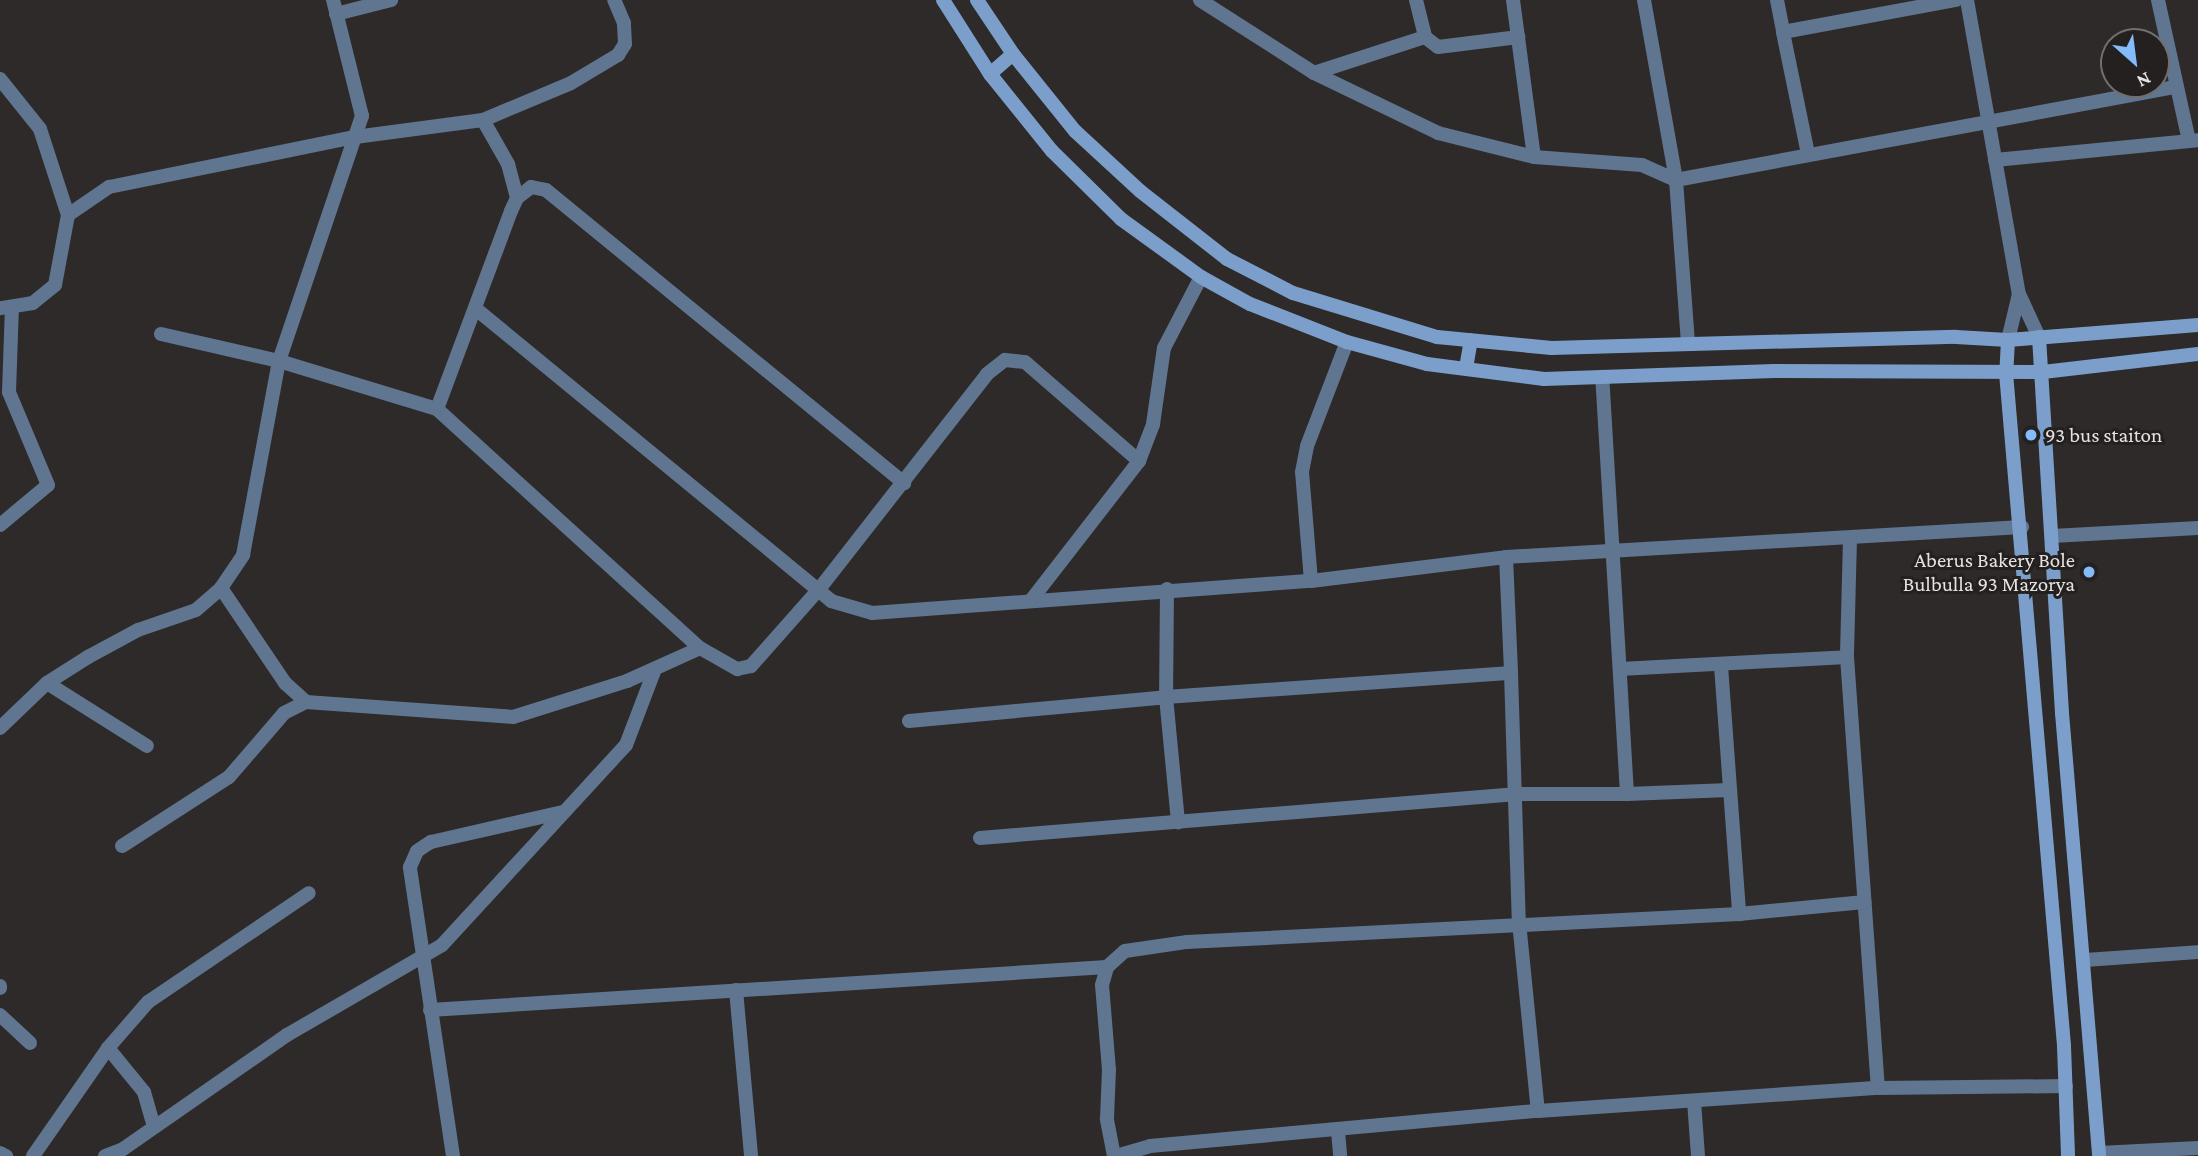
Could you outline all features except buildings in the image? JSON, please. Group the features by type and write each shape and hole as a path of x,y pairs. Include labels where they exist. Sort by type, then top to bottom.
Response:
{"main road":[{"path":"943,0 990,74 1052,151 1121,219 1201,277 1279,318 1347,342 1427,364 1544,379 1774,371 2043,372 2198,354"},
{"path":"977,0 1013,54 1075,131 1140,191 1227,259 1293,292 1359,316 1437,337 1551,348 1956,337 2008,341 2198,325"},
{"path":"990,74 1013,54"},
{"path":"2039,337 2062,713 2085,960 2099,1154"},
{"path":"1466,369 1471,340"},
{"path":"2008,341 2006,373 2022,527 2066,1086 2068,1156"}],"street":[{"path":"0,727 47,683 117,640 196,610 221,588 243,555 279,361 362,117 334,7 391,0"},
{"path":"68,215 109,187 355,137 483,120 571,83 618,55 625,44 624,23 614,0"},
{"path":"1200,0 1314,73 1438,133 1534,157 1642,166 1676,180 1808,154 1989,124 2175,87"},
{"path":"1416,0 1425,37 1438,47 1518,37"},
{"path":"1513,0 1534,157"},
{"path":"1644,0 1676,180 1688,343"},
{"path":"1777,0 1808,154"},
{"path":"1783,32 1956,0"},
{"path":"1967,0 2019,294 2039,337"},
{"path":"1996,160 2194,140 2175,87 2158,0"},
{"path":"1314,73 1425,37"},
{"path":"0,79 40,129 68,215 55,285 33,303 6,308 9,392 48,485 0,525"},
{"path":"483,120 508,164 517,198"},
{"path":"437,409 517,198 531,187 546,190 904,483"},
{"path":"1032,599 1139,461 1153,424 1164,348 1201,277"},
{"path":"2008,341 2019,294"},
{"path":"476,309 820,588 831,601 848,609 872,613 1167,589 1311,581 1506,557 2022,527"},
{"path":"161,334 279,361 437,409 699,648 737,669 751,666 820,588 987,374 1005,360 1025,362 1139,461"},
{"path":"1311,581 1302,472 1307,446 1347,342"},
{"path":"1602,377 1626,794"},
{"path":"2052,536 2198,528"},
{"path":"1850,539 1847,657 1878,1088"},
{"path":"1506,557 1517,794 1519,922 1538,1111"},
{"path":"221,588 285,683 306,702"},
{"path":"1167,589 1166,697 1178,821"},
{"path":"122,846 229,777 284,713 306,702 513,718 655,669 699,648"},
{"path":"1620,669 1721,666 1847,657"},
{"path":"1721,666 1739,914"},
{"path":"106,1156 126,1153 153,1127 287,1035 442,945 626,745 655,669"},
{"path":"909,721 1166,697 1511,673"},
{"path":"47,683 147,746"},
{"path":"980,838 1517,794 1729,790"},
{"path":"453,1156 410,867 417,851 431,842 473,830 564,812"},
{"path":"33,1156 107,1048 162,990 309,893"},
{"path":"1864,902 1739,914 1519,922 1186,943 1125,951 1107,967 1102,985 1109,1070 1107,1119 1115,1156 1150,1146 1538,1111 1878,1088 2066,1086"},
{"path":"2085,960 2198,952"},
{"path":"430,1010 1107,967"},
{"path":"736,990 751,1156"},
{"path":"0,1015 30,1043"},
{"path":"107,1048 144,1092 153,1127"},
{"path":"1693,1101 1698,1156"},
{"path":"1338,1131 1340,1156"},
{"path":"2099,1154 2198,1148"},
{"path":"0,1153 6,1156"}],"place":[{"name":"93 bus staiton","path":"2031,435"},
{"name":"Aberus Bakery Bole Bulbulla 93 Mazorya","path":"2089,572"}]}
